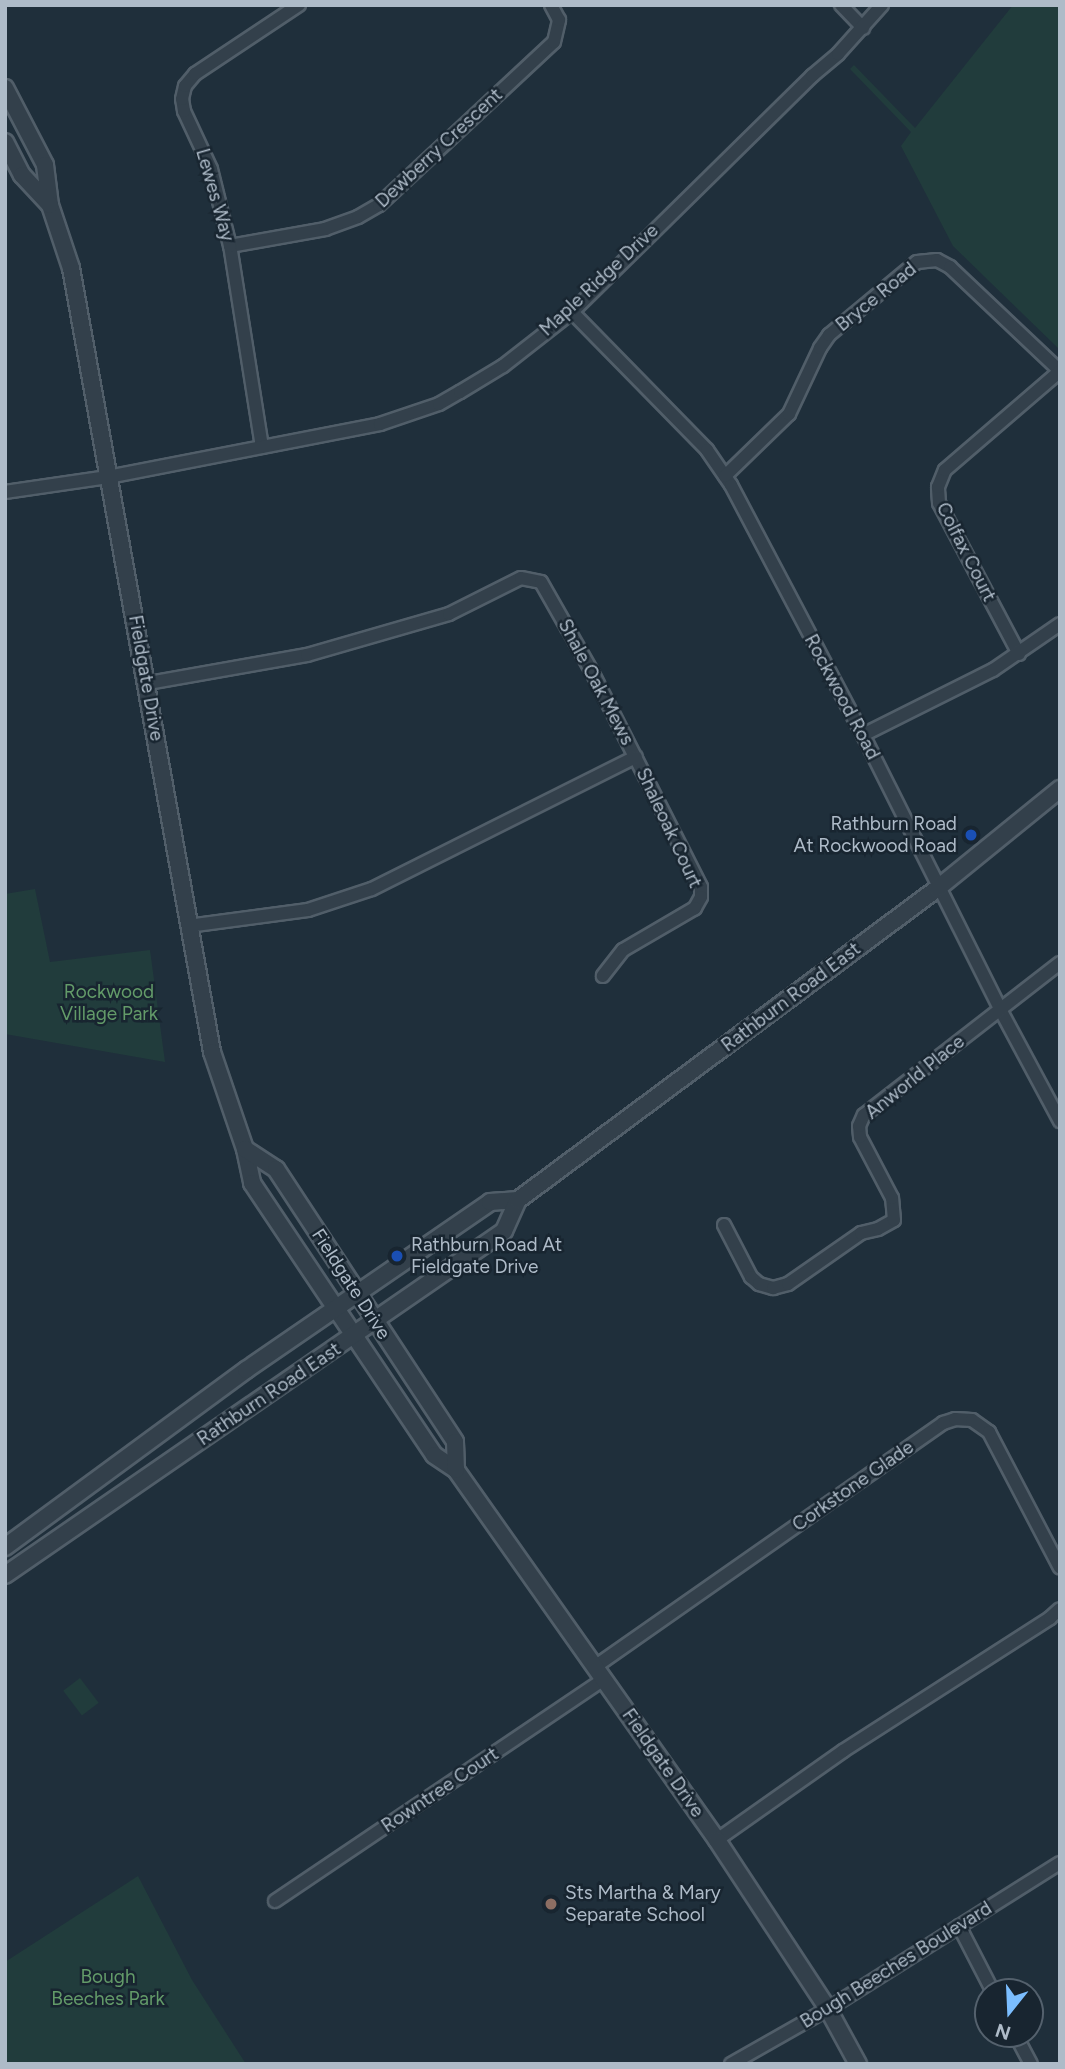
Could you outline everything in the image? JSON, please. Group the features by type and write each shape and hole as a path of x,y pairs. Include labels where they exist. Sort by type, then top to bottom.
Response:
{"street":[{"name":"Lewes Way","path":"262,447 230,246 211,169 184,110 184,90 195,74 299,5"},
{"name":"Dewberry Crescent","path":"230,246 337,226 379,205 554,42 559,20 551,5"},
{"path":"841,5 863,28"},
{"name":"Maple Ridge Drive","path":"5,492 108,477 380,424 439,404 503,366 572,312 863,28 882,5"},
{"name":"Fieldgate Drive","path":"5,88 45,165 50,205 71,268 148,683 188,926 212,1052 245,1149 252,1183 434,1455 456,1470 717,1840 828,2009 858,2064"},
{"name":"Fieldgate Drive","path":"5,142 22,175 50,205"},
{"name":"Bryce Road","path":"725,476 789,414 820,348 829,335 918,262 937,260 950,267 1060,371"},
{"name":"Rockwood Road","path":"572,312 707,450 725,476 863,735 1000,1011 1060,1121"},
{"name":"Colfax Court","path":"1019,654 939,503 938,487 945,470 1060,371"},
{"name":"Shale Oak Mews","path":"148,683 307,655 421,624 476,603 527,577 541,582 547,589 636,757 372,889 308,910 188,926"},
{"path":"863,735 1019,654 1060,624"},
{"name":"Shaleoak Court","path":"603,976 617,955 639,939 692,910 701,897 699,882 636,757"},
{"name":"Rathburn Road East","path":"5,1575 504,1231 518,1200 939,888 1060,789"},
{"path":"1000,1011 1060,963"},
{"name":"Anworld Place","path":"724,1225 751,1278 759,1284 773,1288 788,1284 861,1233 894,1220 892,1198 860,1137 862,1119 1000,1011"},
{"name":"Fieldgate Drive","path":"245,1149 276,1170 455,1442 456,1470"},
{"name":"Rathburn Road East","path":"5,1547 356,1292 490,1202 518,1200"},
{"name":"Corkstone Glade","path":"600,1673 943,1423 955,1419 972,1420 989,1432 1060,1567"},
{"path":"717,1840 844,1751 1060,1609"},
{"name":"Rowntree Court","path":"275,1901 600,1673"},
{"name":"Bough Beeches Boulevard","path":"731,2064 828,2009 1060,1863"},
{"path":"959,1926 986,1978"},
{"path":"1022,2048 1031,2064"}],"green space":[{"path":"1013,5 1060,5 1060,350 953,246 901,146 911,132 850,69 854,65 915,128"},
{"name":"Rockwood Village Park","path":"35,889 50,962 150,950 165,1062 5,1034 5,894"},
{"path":"80,1678 99,1703 82,1715 63,1691"},
{"name":"Bough Beeches Park","path":"138,1876 192,1980 246,2064 5,2064 5,1962"}],"place":[{"name":"Rathburn Road At Rockwood Road","path":"971,835"},
{"name":"Rathburn Road At Fieldgate Drive","path":"397,1256"},
{"name":"Sts Martha & Mary Separate School","path":"551,1904"}]}
